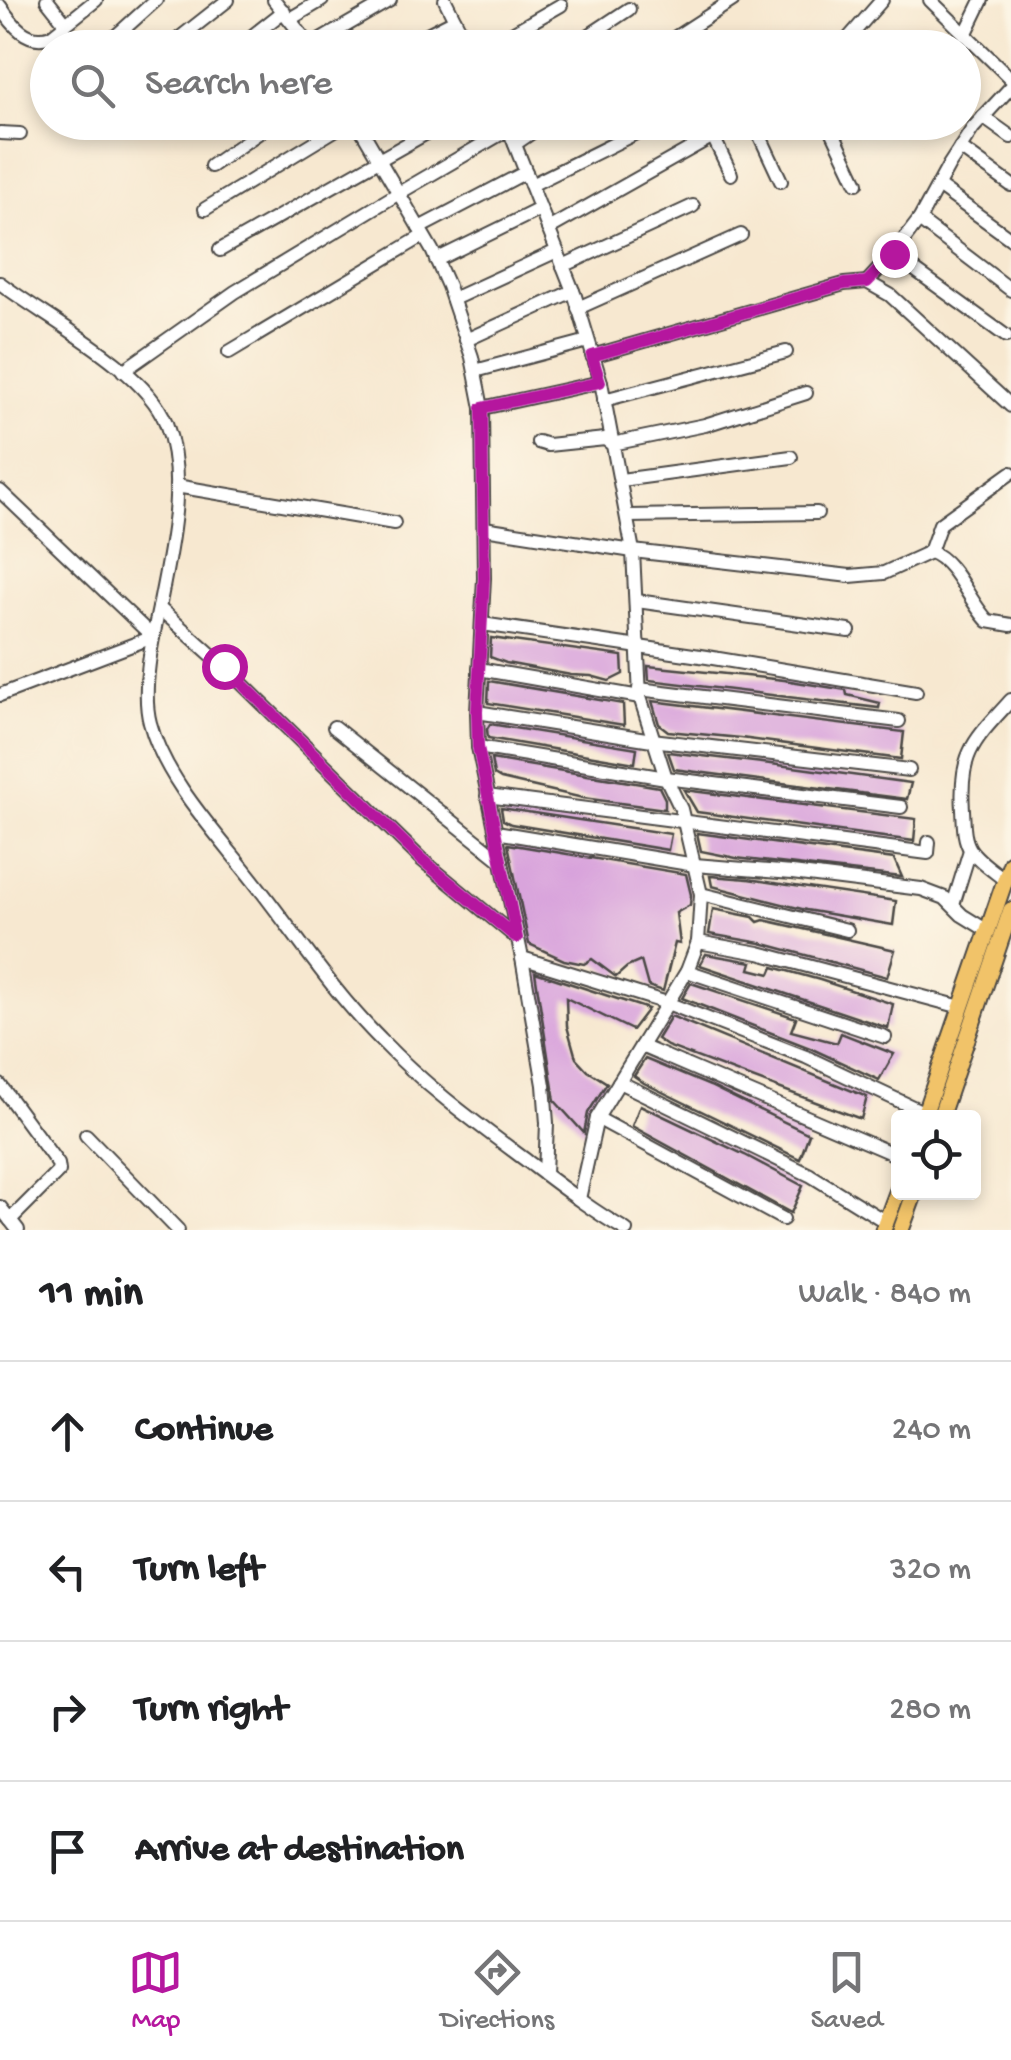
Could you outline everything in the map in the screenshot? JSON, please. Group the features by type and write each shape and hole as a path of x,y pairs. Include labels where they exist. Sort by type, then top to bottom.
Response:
{"main road":[{"path":"932,1110 1011,864"},
{"path":"932,1110 1011,910"},
{"path":"890,1227 896,1200"},
{"path":"890,1227 909,1200"}],"street":[{"path":"46,0 66,24"},
{"path":"58,30 96,0"},
{"path":"123,30 156,0"},
{"path":"190,30 228,0"},
{"path":"258,30 282,10 322,0"},
{"path":"339,30 390,0"},
{"path":"446,0 460,30"},
{"path":"687,30 733,0"},
{"path":"856,30 882,0"},
{"path":"930,0 960,30"},
{"path":"967,30 982,0"},
{"path":"517,30 561,5"},
{"path":"0,6 10,21 30,37"},
{"path":"598,30 630,9"},
{"path":"282,10 297,30"},
{"path":"435,30 455,20"},
{"path":"981,50 1011,79"},
{"path":"981,120 1011,87"},
{"path":"983,117 1011,137"},
{"path":"0,133 20,134"},
{"path":"211,166 248,140"},
{"path":"206,209 319,140"},
{"path":"368,140 436,260 453,300 482,408 484,528 478,747 544,1085 545,1174"},
{"path":"220,250 413,140"},
{"path":"122,371 235,292 485,140"},
{"path":"513,140 573,292 600,382 633,551 640,693 652,740 681,809 701,894 698,942 687,971 597,1118 579,1199"},
{"path":"515,144 521,140"},
{"path":"229,352 421,232 617,140"},
{"path":"548,229 705,140"},
{"path":"714,140 731,174"},
{"path":"762,140 781,181"},
{"path":"837,140 857,183"},
{"path":"867,282 919,220 966,140"},
{"path":"960,148 1011,185"},
{"path":"938,186 1011,239"},
{"path":"563,266 693,206"},
{"path":"436,260 540,209"},
{"path":"919,220 1011,290"},
{"path":"578,308 741,235"},
{"path":"453,300 557,251"},
{"path":"894,254 1006,336"},
{"path":"475,371 590,348 844,284 867,282 890,295 1011,406"},
{"path":"0,283 106,356 147,394 165,420 174,452 175,516 152,637 146,709 151,728 194,806 379,1039 466,1115 626,1230"},
{"path":"466,340 573,292"},
{"path":"604,400 786,352"},
{"path":"482,408 600,382"},
{"path":"538,442 605,440 612,444 705,425 806,393"},
{"path":"621,480 790,457"},
{"path":"930,552 940,524 1011,473"},
{"path":"176,486 394,523"},
{"path":"0,491 152,637"},
{"path":"628,516 816,513"},
{"path":"484,528 633,551 850,576 890,571 930,552 938,554 948,565 988,621 1011,625"},
{"path":"637,601 849,631"},
{"path":"159,608 224,666 421,859 517,938"},
{"path":"482,624 916,692"},
{"path":"0,696 152,637"},
{"path":"480,668 640,693 899,721"},
{"path":"1005,880 970,850 965,839 961,786 964,765 977,741 1011,700"},
{"path":"477,712 652,740 909,770"},
{"path":"334,727 502,861"},
{"path":"478,747 666,778 901,807"},
{"path":"488,796 928,853 929,842"},
{"path":"496,832 695,865 921,889 936,893 988,931"},
{"path":"953,904 970,850"},
{"path":"701,894 847,930"},
{"path":"698,942 759,953 962,1008"},
{"path":"522,958 668,1002 806,1057 917,1110"},
{"path":"687,971 885,1037"},
{"path":"641,1046 891,1153"},
{"path":"619,1082 810,1174 890,1227"},
{"path":"0,1085 58,1164 59,1171 14,1225 0,1207"},
{"path":"597,1118 783,1219"},
{"path":"86,1134 178,1230"}],"building":[{"path":"491,638 622,656 623,674 609,681 506,663 490,657"},
{"path":"648,666 784,680 846,690 847,695 880,703 879,708 649,680"},
{"path":"489,681 623,704 624,725 488,703"},
{"path":"652,701 904,732 901,759 668,731 659,724"},
{"path":"490,724 637,748 635,763 488,738"},
{"path":"668,752 911,783 907,799 674,769"},
{"path":"491,759 659,787 665,809 583,798 501,779 494,775"},
{"path":"684,790 916,819 914,841 697,812"},
{"path":"501,808 671,834 668,850 511,824 503,820"},
{"path":"697,833 894,859 902,877 701,851"},
{"path":"508,844 686,874 690,905 676,913 680,944 675,943 663,991 648,986 641,961 616,977 592,959 584,964 564,960 529,944"},
{"path":"710,876 896,901 893,925 806,910 712,886"},
{"path":"713,909 895,950 887,977 761,943 709,934"},
{"path":"706,954 752,962 750,969 770,974 773,967 893,1004 888,1028 700,965"},
{"path":"535,972 648,1009 632,1030 566,998 567,1026 576,1058 607,1083 588,1113 584,1133 555,1101"},
{"path":"691,983 796,1018 791,1031 837,1043 841,1033 894,1054 879,1080 810,1048 682,998"},
{"path":"671,1016 867,1097 861,1119 667,1046 657,1039"},
{"path":"645,1059 809,1134 800,1159 644,1083 634,1076"},
{"path":"640,1105 803,1186 791,1213 632,1126"}],"route":[{"path":"224,666 421,859 517,938 478,747 484,578 482,408 600,382 592,356 844,284 867,282 894,254"}]}
